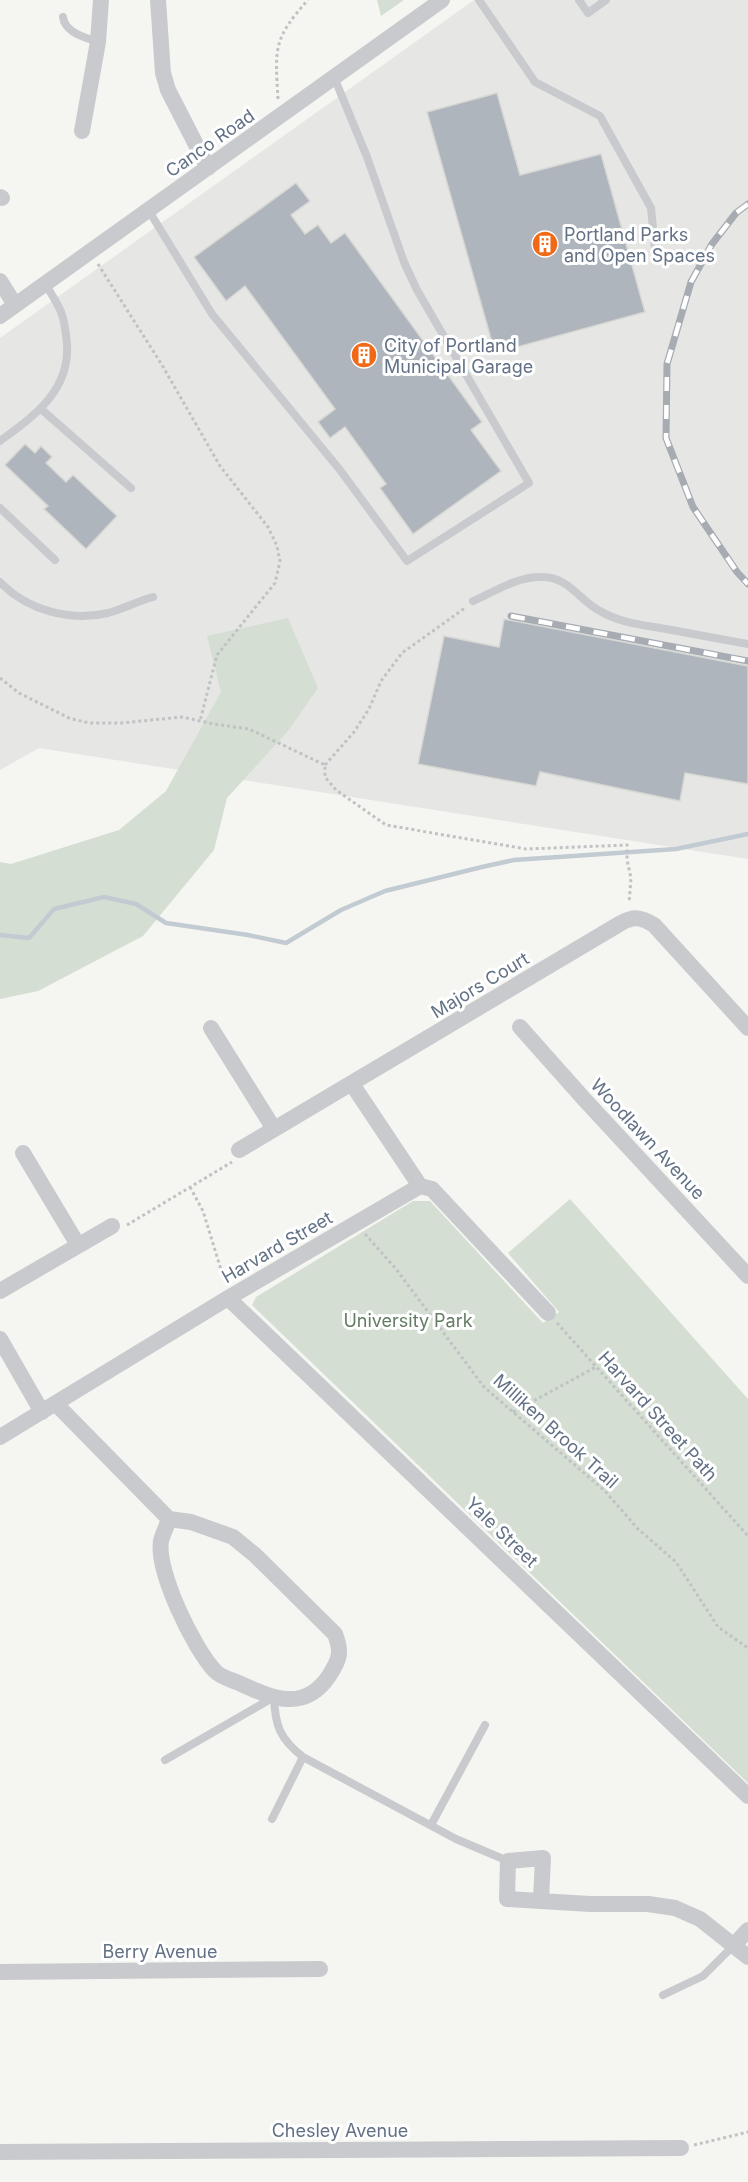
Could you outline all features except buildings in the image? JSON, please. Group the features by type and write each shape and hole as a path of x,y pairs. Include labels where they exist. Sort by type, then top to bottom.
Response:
{"street":[{"path":"81,131 98,42 101,0"},
{"path":"158,0 163,73 168,90 208,168"},
{"name":"Canco Road","path":"0,316 442,0"},
{"path":"0,281 15,305"},
{"path":"627,920 636,917 654,925 748,1028"},
{"name":"Majors Court","path":"238,1150 627,920"},
{"name":"Woodlawn Avenue","path":"520,1027 748,1276"},
{"path":"211,1028 274,1129"},
{"path":"352,1084 420,1186 432,1189 548,1313"},
{"path":"23,1153 78,1245"},
{"name":"Harvard Street","path":"0,1437 420,1186"},
{"path":"0,1292 112,1226"},
{"name":"Yale Street","path":"231,1297 748,1796"},
{"path":"0,1339 49,1408 169,1519 191,1522 233,1537 255,1555 335,1634 341,1649 336,1665 312,1694 293,1700 274,1697 262,1694 216,1672 198,1646 171,1592 163,1561 161,1541 169,1519"},
{"path":"541,1900 543,1858 508,1861 507,1899 590,1904 648,1904 675,1908 700,1919 735,1944 748,1957"},
{"path":"735,1944 748,1930"},
{"name":"Berry Avenue","path":"0,1971 320,1969"},
{"name":"Chesley Avenue","path":"0,2152 681,2148"}],"lane":[{"path":"479,0 535,82 600,116 651,208 655,249"},
{"path":"579,0 588,13 606,0"},
{"path":"63,17 69,29 98,42"},
{"path":"149,211 212,314 340,470 407,561 529,483 417,290 404,262 367,157 334,77"},
{"path":"0,441 51,399 60,384 66,366 67,348 62,314 45,284"},
{"path":"41,409 131,488"},
{"path":"0,508 55,560"},
{"path":"473,602 529,578 549,577 567,584 598,611 611,617 748,644"},
{"path":"0,582 28,603 53,613 80,617 109,613 153,597"},
{"path":"165,1760 274,1697 275,1717 280,1733 292,1749 303,1757 456,1839 508,1861"},
{"path":"431,1825 485,1725"},
{"path":"272,1819 303,1757"},
{"path":"663,1995 702,1976 735,1944"}],"path":[{"path":"279,118 276,57 279,41 287,23 308,0"},
{"path":"91,252 162,365 220,466 268,527 277,546 280,561 275,583 217,655 200,721"},
{"path":"473,602 402,653 381,681 369,709 354,732 325,765 325,777 336,790 386,825 526,849 627,845 627,860 631,878 627,920"},
{"path":"0,678 20,693 69,718 89,723 121,723 182,717 249,729 325,765"},
{"path":"112,1226 122,1228 232,1162 238,1150"},
{"path":"190,1187 203,1211 231,1297"},
{"name":"Milliken Brook Trail","path":"355,1224 396,1269 484,1387 605,1491 638,1529 676,1562 718,1627 748,1648"},
{"name":"Harvard Street Path","path":"548,1313 748,1536"},
{"path":"513,1412 596,1367"},
{"path":"681,2148 748,2132"}],"shaded area":[{"path":"474,0 748,0 748,859 39,748 0,770 0,338"}],"green space":[{"path":"377,0 404,0 381,16"},
{"path":"288,618 318,688 288,731 227,798 214,850 143,936 38,991 0,999 0,862 11,864 119,830 166,791 221,692 207,636"},
{"name":"University Park","path":"570,1199 748,1399 748,1783 252,1305 256,1297 413,1201 430,1201 543,1323 559,1312 508,1253"}],"waterway":[{"path":"0,935 29,938 54,909 104,897 136,904 166,923 286,943 341,910 385,891 482,867 514,860 676,849 748,834"}],"railway":[{"path":"748,204 736,213 712,244 691,282 667,364 666,438 693,507 737,572 748,584"},
{"path":"511,616 748,661"}],"place":[{"name":"Portland Parks and Open Spaces","path":"545,244"},
{"name":"City of Portland Municipal Garage","path":"364,355"}]}
